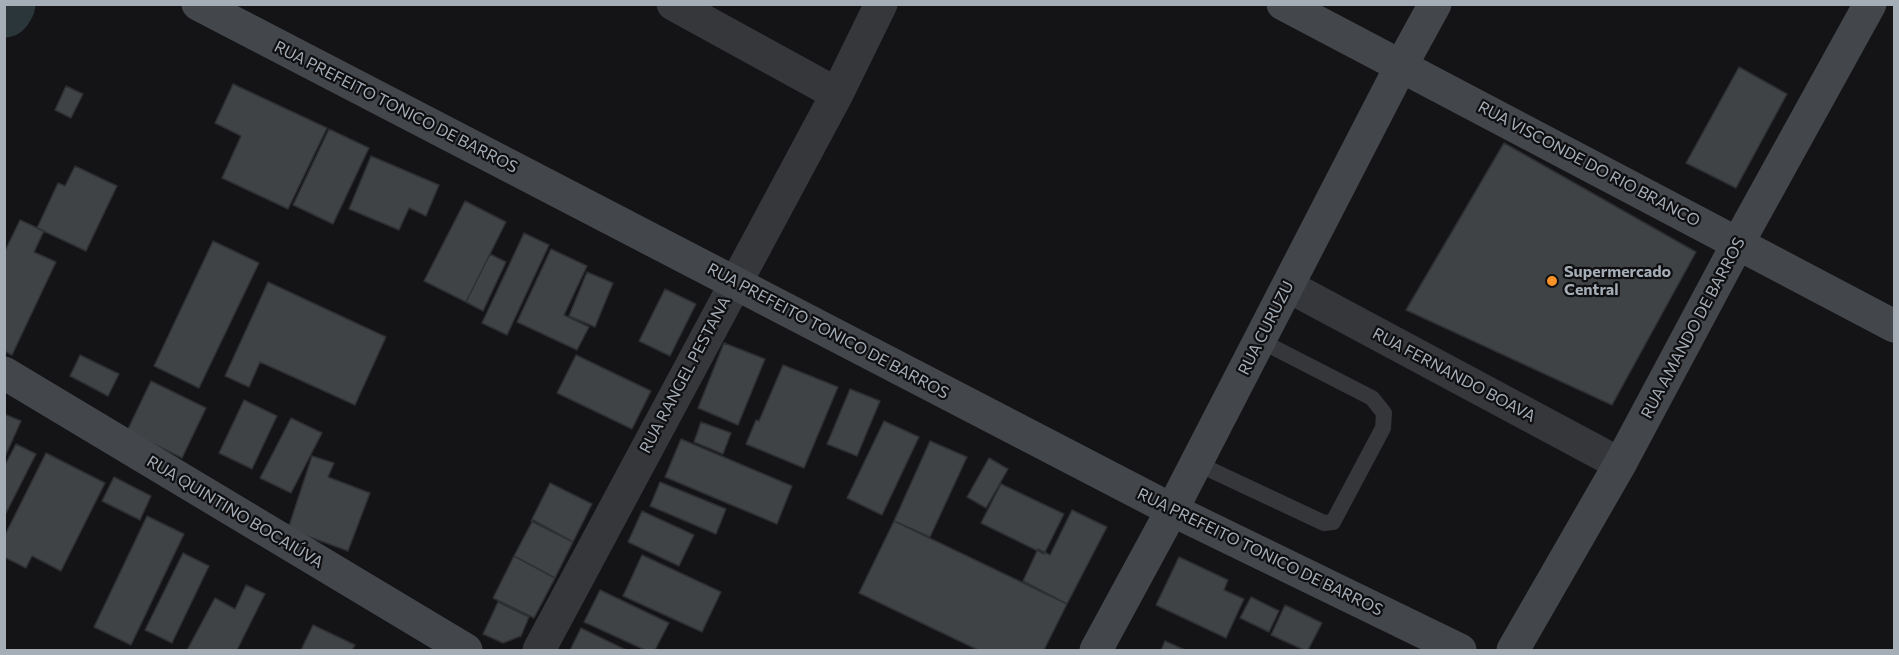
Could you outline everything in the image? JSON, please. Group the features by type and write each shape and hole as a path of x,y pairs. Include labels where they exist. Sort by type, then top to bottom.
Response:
{"street":[{"name":"RUA PREFEITO TONICO DE BARROS","path":"198,4 1172,510 1460,651"},
{"path":"673,4 837,94"},
{"name":"RUA RANGEL PESTANA","path":"539,651 837,94 881,4"},
{"name":"RUA VISCONDE DO RIO BRANCO","path":"1283,4 1894,326"},
{"name":"RUA CURUZU","path":"1096,651 1172,510 1435,4"},
{"name":"RUA AMANDO DE BARROS","path":"1513,651 1620,464 1738,243 1870,4"},
{"name":"RUA FERNANDO BOAVA","path":"1288,286 1620,464"},
{"name":"RUA QUINTINO BOCAIÚVA","path":"4,373 466,651"}],"lane":[{"path":"1196,463 1329,524 1333,522 1383,428 1384,413 1372,398 1259,340"}],"building":[{"path":"1739,67 1787,94 1736,188 1686,163"},
{"path":"233,84 327,128 288,209 222,178 241,136 215,123"},
{"path":"66,86 83,94 71,118 55,110"},
{"path":"329,129 369,148 333,224 293,205"},
{"name":"Supermercado Central","path":"1504,143 1696,252 1612,405 1406,310"},
{"path":"371,156 439,185 426,216 409,208 399,230 349,209"},
{"path":"75,166 117,186 86,251 37,228 58,183 65,186"},
{"path":"465,201 506,222 466,302 424,281"},
{"path":"20,220 44,231 34,252 56,262 12,355 4,351 4,253"},
{"path":"524,233 549,245 507,335 482,323"},
{"path":"213,241 259,263 199,388 154,366"},
{"path":"551,249 587,266 564,315 589,327 577,350 517,322"},
{"path":"490,254 506,262 483,311 466,302"},
{"path":"587,272 613,283 595,327 569,316"},
{"path":"268,282 386,337 355,405 260,362 249,387 225,376"},
{"path":"665,289 696,304 670,356 639,341"},
{"path":"724,343 765,359 738,425 698,408"},
{"path":"80,355 119,374 108,396 70,376"},
{"path":"576,355 651,391 632,429 557,393"},
{"path":"783,365 838,387 804,468 746,444 756,420 759,421"},
{"path":"151,381 206,408 182,458 127,431"},
{"path":"850,389 880,401 857,456 827,444"},
{"path":"244,400 277,416 252,469 219,453"},
{"path":"4,414 21,421 4,459"},
{"path":"291,418 322,433 291,493 260,478"},
{"path":"884,421 919,437 882,515 847,498"},
{"path":"701,422 731,433 723,454 694,442"},
{"path":"681,439 792,486 777,524 665,477"},
{"path":"930,441 967,457 930,537 894,521"},
{"path":"16,444 36,454 4,517 4,467"},
{"path":"46,453 105,483 61,571 32,556 26,568 4,557 4,537"},
{"path":"312,456 334,463 328,477 370,493 348,551 288,529"},
{"path":"989,458 1008,469 986,508 967,497"},
{"path":"114,477 151,496 140,520 102,501"},
{"path":"660,482 726,509 716,534 650,506"},
{"path":"550,483 592,504 573,542 531,521"},
{"path":"1001,484 1064,514 1044,554 981,523"},
{"path":"1072,510 1107,527 1067,604 1023,581 1038,549 1050,555"},
{"path":"642,511 694,535 679,566 628,542"},
{"path":"147,516 184,534 131,645 94,627"},
{"path":"533,520 573,542 555,578 514,556"},
{"path":"894,521 1067,604 1044,650 978,650 859,593"},
{"path":"183,553 209,566 172,643 145,630"},
{"path":"642,555 721,592 702,632 623,596"},
{"path":"514,556 555,578 534,618 493,598"},
{"path":"1179,557 1228,580 1224,590 1244,599 1226,638 1156,605"},
{"path":"246,585 265,594 237,650 187,650 215,598 235,609"},
{"path":"600,590 669,623 655,650 645,650 584,622"},
{"path":"1251,597 1279,611 1269,632 1240,618"},
{"path":"498,602 529,617 521,636 503,643 483,634"},
{"path":"1285,605 1322,623 1308,650 1271,635"},
{"path":"313,625 355,645 352,650 301,650"},
{"path":"581,628 626,650 570,650"},
{"path":"1165,641 1185,650 1161,650"}],"waterway":[{"path":"4,9 7,4"}],"place":[{"name":"Supermercado Central","path":"1552,281"}]}
